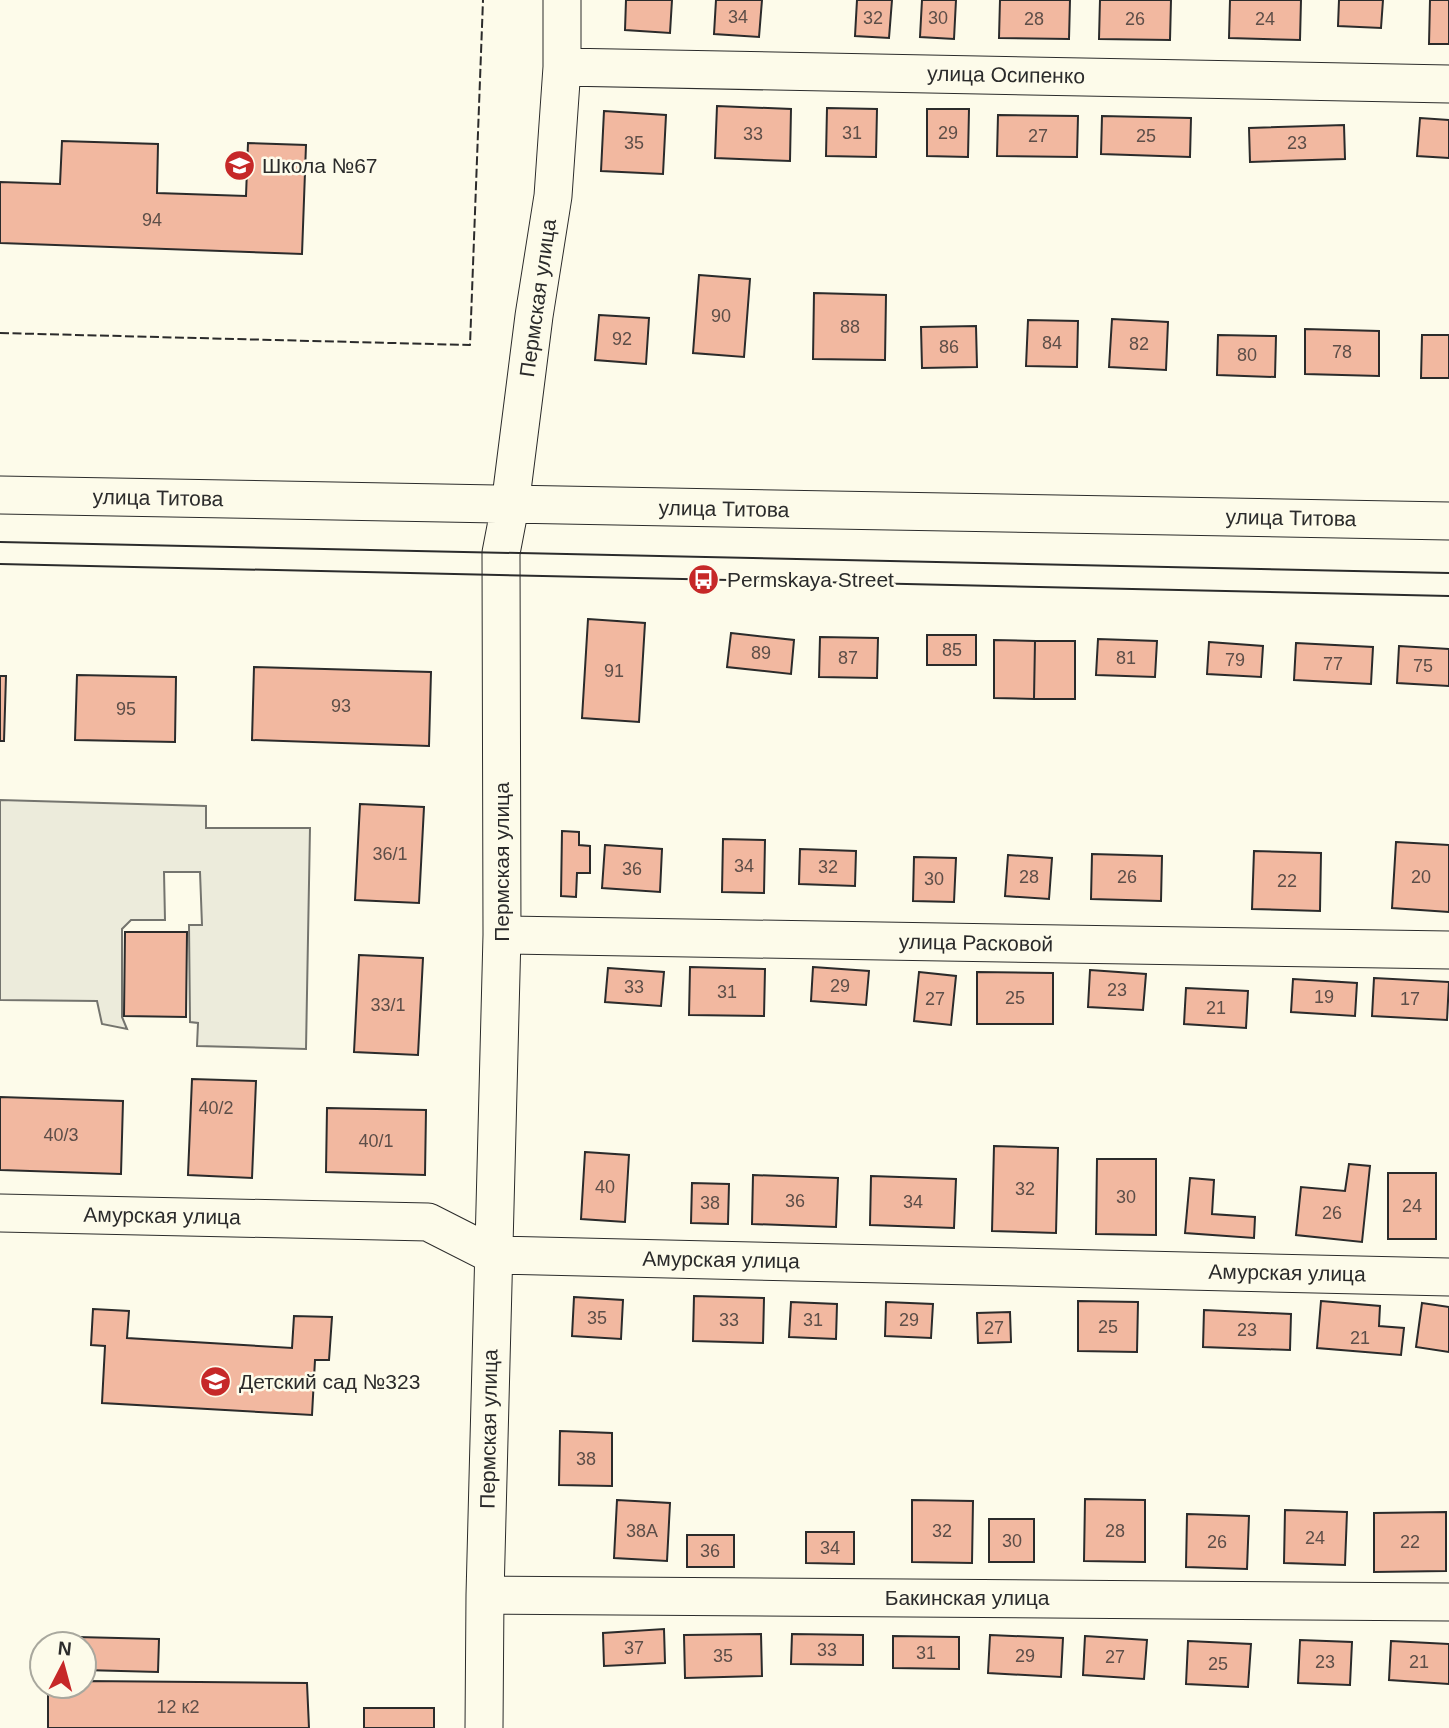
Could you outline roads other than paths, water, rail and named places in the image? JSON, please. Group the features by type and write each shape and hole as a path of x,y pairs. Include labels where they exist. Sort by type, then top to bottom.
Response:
{"street":[{"name":"Пермская улица","path":"484,1728 502,935 500,575 552,196 562,67 562,0"},
{"name":"улица Осипенко","path":"562,67 1449,84"},
{"name":"улица Титова","path":"0,495 1449,521"},
{"name":"улица Расковой","path":"502,935 1449,950"},
{"name":"Амурская улица","path":"0,1213 428,1222 493,1255 1449,1277"},
{"name":"Бакинская улица","path":"485,1595 1449,1602"}],"tram line":[{"path":"0,542 1449,573"},
{"path":"0,564 1449,596"}],"place":[{"name":"Школа №67","path":"239,166"},
{"name":"Permskaya Street","path":"704,580"},
{"name":"Детский сад №323","path":"216,1382"}]}
